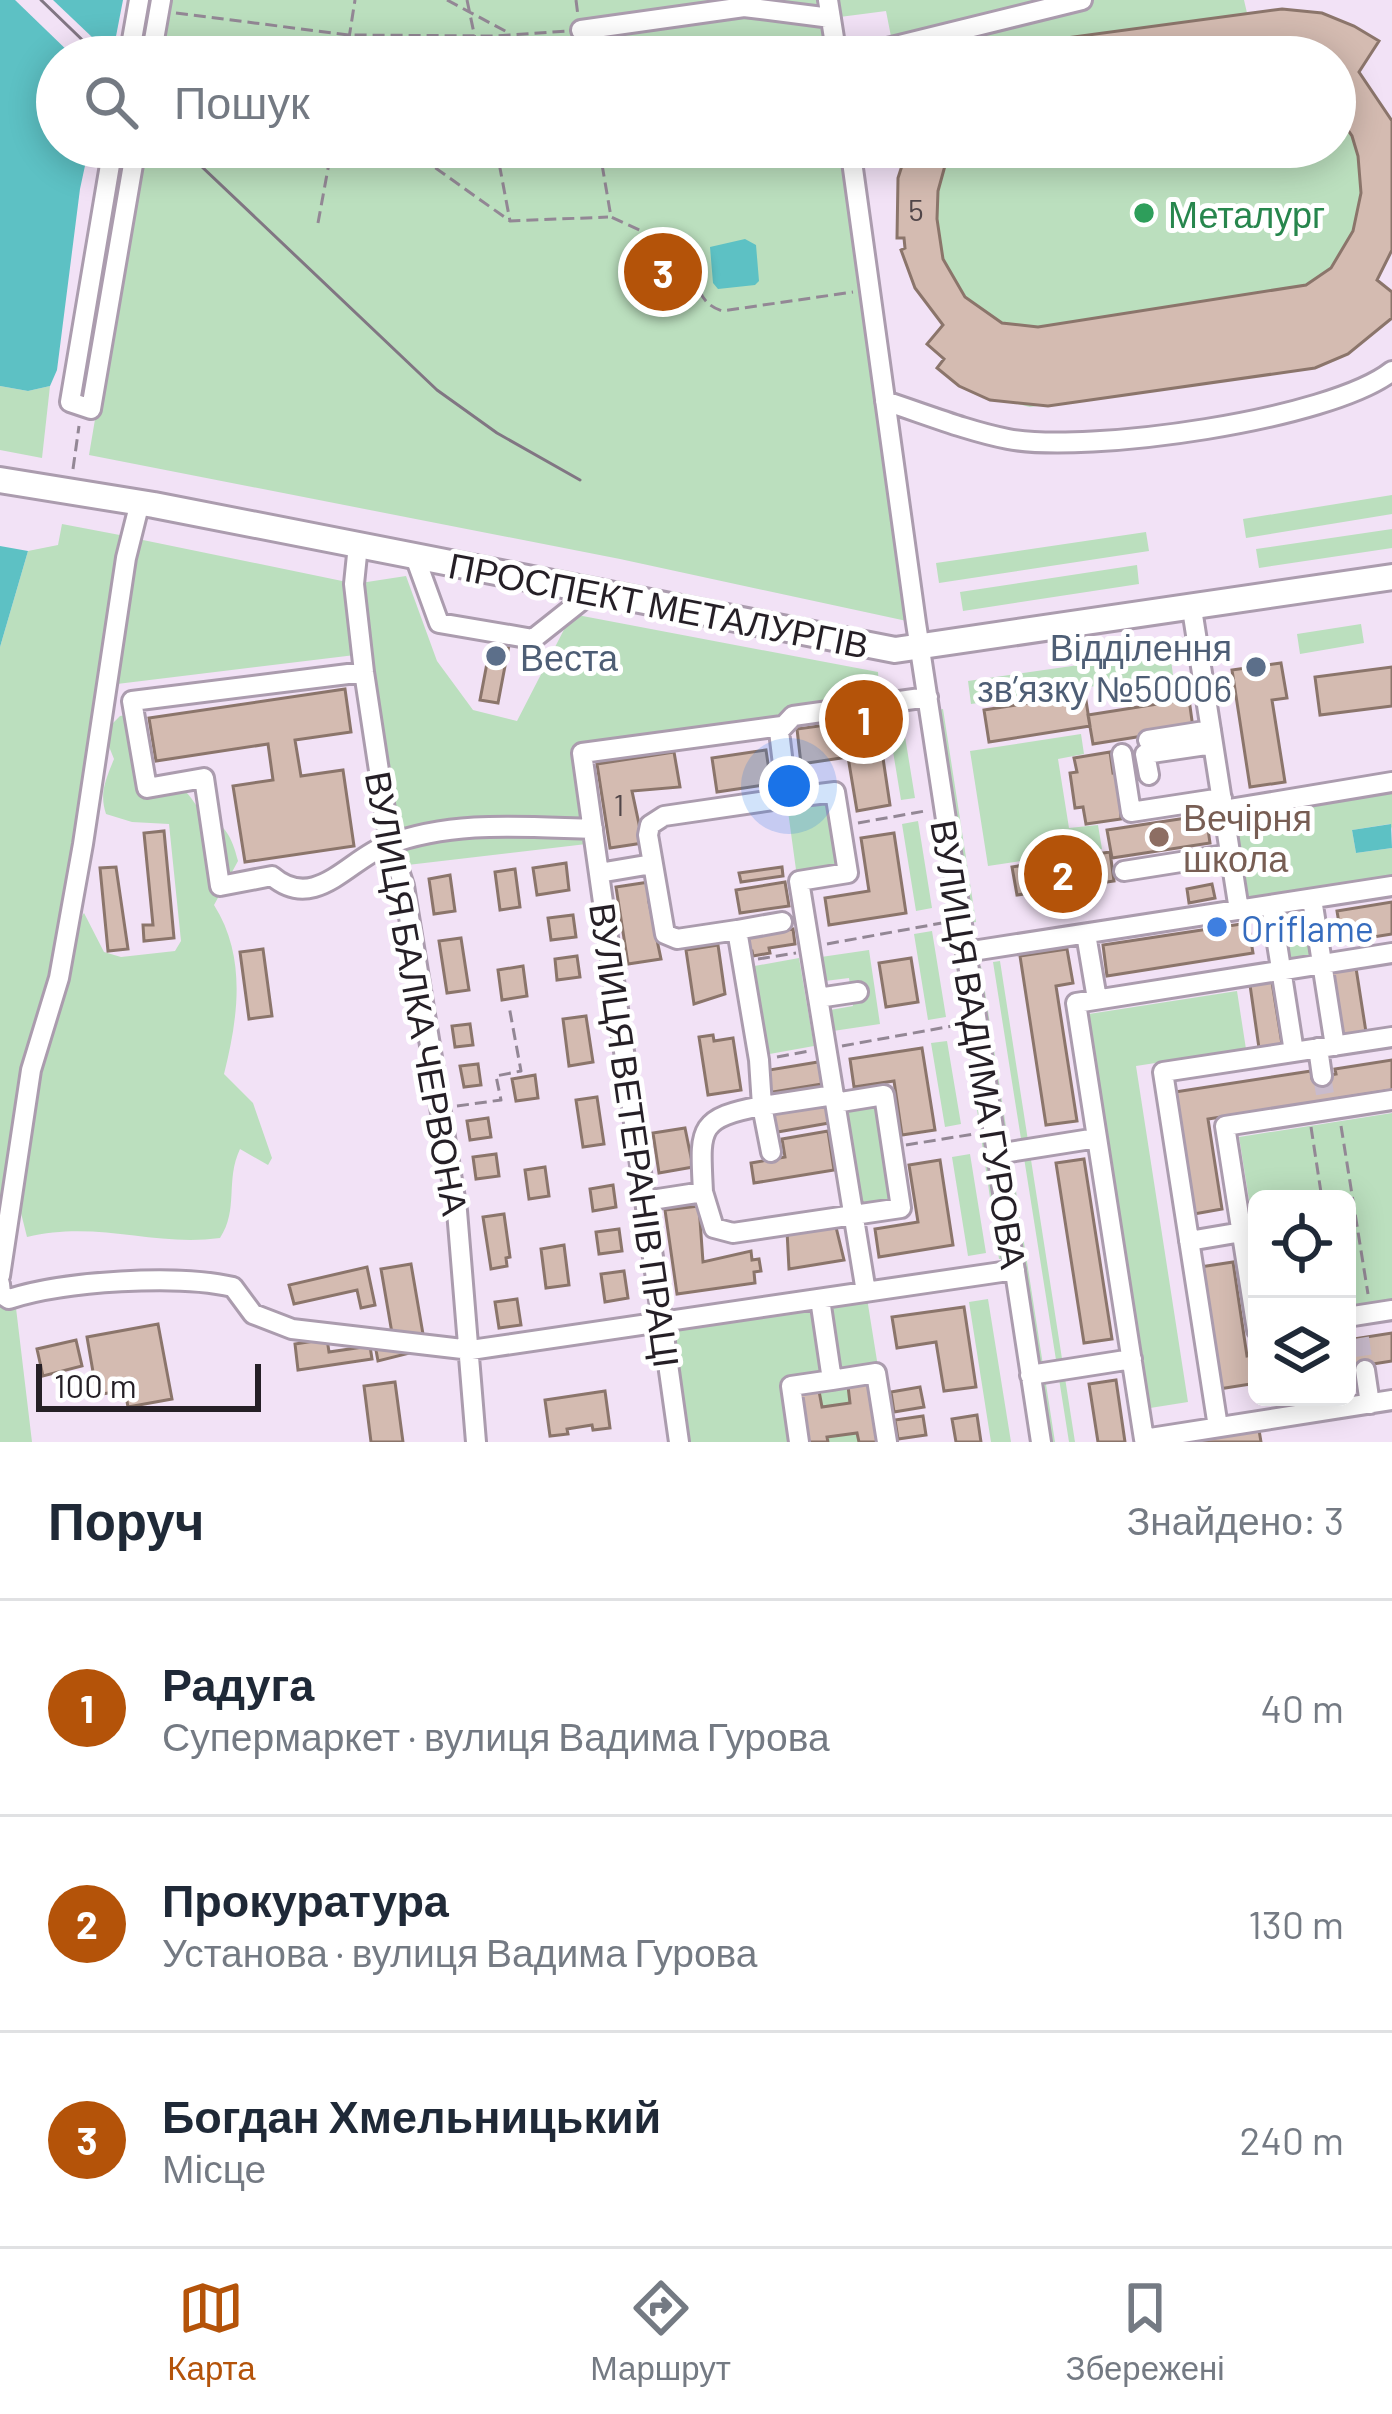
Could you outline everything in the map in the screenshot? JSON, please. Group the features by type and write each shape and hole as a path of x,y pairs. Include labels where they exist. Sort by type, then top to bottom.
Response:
{"main road":[{"name":"ПРОСПЕКТ МЕТАЛУРГІВ","path":"0,480 140,502 895,650 1392,578"}],"street":[{"path":"935,36 1082,0"},
{"path":"132,36 138,3 160,5 155,36"},
{"path":"581,31 744,8 830,9"},
{"path":"109,168 70,402 91,409 132,168"},
{"name":"ВУЛИЦЯ ВАДИМА ГУРОВА","path":"853,168 1040,1442"},
{"path":"86,305 108,309"},
{"path":"885,401 1009,439 1064,444 1195,430 1316,407 1348,397 1392,371"},
{"path":"140,502 126,558 59,978 31,1070 1,1294 9,1298 94,1285 199,1279 233,1287 254,1314 292,1329 471,1350 1015,1270"},
{"name":"ВУЛИЦЯ БАЛКА ЧЕРВОНА","path":"358,545 354,584 364,672 457,1210 476,1442"},
{"path":"415,556 439,623 532,639 591,593"},
{"path":"1192,609 1240,910"},
{"path":"364,672 131,701 147,788 203,778 220,886 272,876 285,887 304,890 326,884 342,875 356,858 390,843 470,825 593,829"},
{"path":"788,798 779,731 796,714 928,697"},
{"name":"ВУЛИЦЯ ВЕТЕРАНІВ ПРАЦІ","path":"679,1442 582,754 782,726"},
{"path":"1148,740 1212,737"},
{"path":"1148,776 1145,754 1212,737"},
{"path":"1122,754 1131,812 1392,782"},
{"path":"782,922 677,939 668,936 662,927 649,828 658,818 835,791 848,873 799,881 866,1292"},
{"path":"1124,871 1231,854"},
{"path":"599,873 652,864"},
{"path":"966,952 1392,886"},
{"path":"1312,898 1322,964 1326,1047 1322,1076"},
{"path":"1271,905 1294,1052"},
{"path":"737,930 771,1152"},
{"path":"1086,934 1096,999"},
{"path":"1392,953 1076,1003 1144,1439 1392,1400"},
{"path":"818,998 858,992"},
{"path":"1218,1427 1163,1072 1392,1037"},
{"path":"884,1095 902,1208 734,1233 714,1228 704,1192 704,1134 723,1114 762,1106 884,1095"},
{"path":"1252,1298 1226,1126 1392,1100"},
{"path":"997,1154 1097,1138"},
{"path":"645,1201 704,1192"},
{"path":"1189,1241 1242,1232"},
{"path":"820,1299 832,1380"},
{"path":"1360,1338 1358,1316 1392,1310"},
{"path":"1030,1375 1132,1360"},
{"path":"1365,1370 1370,1404"},
{"path":"800,1442 791,1386 876,1373 887,1442"},
{"path":"1274,1419 1278,1442"}],"path":[{"path":"349,35 355,0"},
{"path":"447,0 511,34"},
{"path":"467,0 476,36"},
{"path":"160,5 349,35 581,31"},
{"path":"318,223 328,168"},
{"path":"436,168 510,221 610,217 692,254 700,299 722,311 870,290"},
{"path":"500,168 510,221"},
{"path":"602,168 610,217"},
{"path":"76,450 82,406"},
{"path":"841,825 944,808"},
{"path":"742,961 962,920"},
{"path":"440,1109 501,1100 496,1076 521,1071 509,1006"},
{"path":"759,1060 976,1022"},
{"path":"1322,1190 1325,1108"},
{"path":"1325,1108 1348,1190"},
{"path":"892,1148 993,1131"},
{"path":"1356,1264 1358,1316"}],"shaded area":[{"path":"0,0 123,0 116,36 36,36 36,168 84,168 57,370 50,386 28,391 0,386"},
{"name":"Металург","path":"165,0 1244,0 1247,13 1299,12 1332,18 1379,41 1359,72 1392,121 1392,250 1377,280 1392,292 1392,318 1348,354 1315,368 1030,407 972,393 937,368 943,358 927,344 942,324 915,288 901,250 904,238 897,238 901,168 1356,168 1356,36 891,36 886,11 832,18 834,36 159,36"},
{"path":"137,168 853,168 916,623 620,559 89,455"},
{"path":"745,239 756,245 759,281 718,289 713,283 710,247"},
{"path":"0,386 28,391 50,386 42,458 0,450"},
{"path":"1392,495 1392,514 1246,538 1243,519"},
{"path":"62,524 125,536 51,974 23,1067 0,1219 0,647 28,551 58,545"},
{"path":"1392,529 1392,548 1259,568 1256,549"},
{"path":"1146,532 1149,551 939,583 936,563"},
{"path":"138,539 347,582 355,655 117,684"},
{"path":"0,546 28,551 0,647"},
{"path":"1137,565 1139,584 963,611 960,592"},
{"path":"406,576 437,661 473,710 517,721 572,614 878,672 879,694 864,705 582,753 595,843 399,866 354,584"},
{"path":"1361,624 1364,643 1300,654 1297,634"},
{"path":"1170,652 1173,675 971,704 968,681"},
{"path":"943,709 976,922 970,923 937,710"},
{"path":"923,714 1004,1259 999,1259 919,715"},
{"path":"127,715 152,775 186,792 223,828 236,853 238,861 214,905 231,945 237,988 224,1074 253,1103 272,1158 268,1165 240,1149 229,1216 220,1238 78,1231 27,1237 19,1205 39,1073 69,983 77,924 84,913 104,952 121,957 175,951 181,941 169,824 132,822 106,814 104,806 104,786 114,759 108,728"},
{"path":"902,718 915,798 901,800 888,721"},
{"path":"1081,734 1084,754 1058,759 1069,828 1098,825 1102,849 988,866 970,751"},
{"path":"1392,782 1392,829 1390,824 1352,830 1356,853 1392,848 1392,886 1312,899 1322,964 1281,971 1271,905 1239,910 1224,810"},
{"path":"833,797 843,870 797,877 787,804"},
{"path":"918,821 932,908 916,911 902,824"},
{"path":"1391,824 1392,848 1356,853 1352,830"},
{"path":"932,931 946,1017 928,1020 914,934"},
{"path":"869,950 880,1024 833,1031 830,1010 853,1006 849,978 825,981 821,957"},
{"path":"799,958 814,1046 764,1055 749,967"},
{"path":"1000,961 1075,1442 1069,1442 993,962"},
{"path":"975,966 981,966 1055,1442 1049,1442"},
{"path":"1237,991 1246,1049 1136,1066 1188,1402 1150,1408 1089,1014"},
{"path":"947,1041 961,1124 945,1127 931,1043"},
{"path":"884,1095 901,1208 853,1215 835,1103"},
{"path":"1392,1113 1392,1301 1356,1307 1356,1190 1248,1194 1239,1137"},
{"path":"970,1154 986,1253 968,1256 952,1157"},
{"path":"866,1292 890,1442 679,1442 661,1322"},
{"path":"988,1299 1011,1442 991,1442 969,1302"},
{"path":"0,1304 16,1308 32,1442 0,1442"}],"pier":[{"path":"15,0 53,0 91,36 52,36"}],"building":[{"path":"1282,9 1322,13 1379,41 1359,72 1392,121 1392,250 1377,280 1392,292 1392,318 1348,354 1315,368 1048,406 990,400 959,386 937,368 944,359 927,344 943,325 915,288 901,250 904,238 897,238 901,168 944,168 937,219 943,259 965,297 1002,323 1038,327 1306,285 1331,268 1353,231 1361,193 1356,149 1356,36 1081,36"},
{"path":"491,642 509,645 498,703 480,700"},
{"path":"1281,663 1287,698 1272,700 1285,782 1250,787 1232,670"},
{"path":"1392,667 1392,706 1320,715 1315,677"},
{"path":"345,689 351,732 295,740 301,776 343,770 354,846 245,862 233,786 273,780 268,744 156,761 149,718"},
{"path":"1085,694 1090,726 989,742 984,710"},
{"path":"1189,699 1193,728 1093,744 1088,715"},
{"path":"877,718 890,805 857,811 848,757 801,764 797,729"},
{"path":"766,750 771,784 717,792 712,758"},
{"path":"674,752 680,787 632,791 643,843 610,848 597,764"},
{"path":"1110,752 1113,773 1119,772 1121,819 1086,824 1083,807 1075,808 1070,773 1077,772 1074,758"},
{"name":"Вечірня школа","path":"1206,815 1210,843 1112,858 1107,830"},
{"path":"164,831 174,938 144,941 143,925 153,925 144,833"},
{"path":"894,833 906,913 829,925 825,898 869,891 861,838"},
{"path":"1110,852 1114,881 1017,895 1012,867"},
{"path":"566,863 569,890 537,895 533,868"},
{"path":"116,867 128,949 108,951 100,868"},
{"path":"782,867 783,876 741,882 739,873"},
{"path":"515,869 520,907 500,910 495,872"},
{"path":"450,875 455,911 434,914 429,879"},
{"path":"649,882 661,959 628,964 616,887"},
{"path":"785,882 789,906 740,913 736,890"},
{"path":"1212,884 1215,898 1189,903 1187,889"},
{"path":"1392,902 1392,934 1342,942 1337,911"},
{"path":"573,915 576,937 551,940 548,918"},
{"path":"1248,923 1253,953 1107,976 1103,945"},
{"path":"793,929 795,944 753,956 747,951 745,937"},
{"path":"461,938 469,990 447,993 439,941"},
{"path":"718,945 725,994 694,1004 686,950"},
{"path":"263,949 272,1016 249,1019 240,952"},
{"path":"1067,949 1073,983 1056,986 1077,1121 1046,1125 1020,956"},
{"path":"577,956 580,977 557,980 555,959"},
{"path":"911,958 918,1002 886,1007 879,963"},
{"path":"523,966 527,996 502,1000 498,970"},
{"path":"1356,968 1366,1032 1340,1036 1330,972"},
{"path":"1272,982 1282,1044 1259,1048 1250,985"},
{"path":"586,1016 593,1062 569,1066 563,1019"},
{"path":"470,1024 473,1045 455,1047 452,1026"},
{"path":"713,1035 714,1041 733,1038 741,1090 708,1095 699,1037"},
{"path":"922,1048 935,1130 902,1135 894,1081 854,1087 850,1059"},
{"path":"1392,1060 1392,1090 1208,1119 1222,1209 1194,1214 1175,1092 1311,1071 1312,1078 1336,1074 1335,1069"},
{"path":"824,1061 828,1083 767,1093 763,1071"},
{"path":"478,1064 481,1085 464,1087 460,1066"},
{"path":"535,1075 538,1098 516,1101 512,1079"},
{"path":"597,1097 604,1144 583,1147 576,1100"},
{"path":"826,1103 829,1123 772,1133 768,1112"},
{"path":"488,1118 491,1137 470,1140 467,1121"},
{"path":"685,1128 693,1167 659,1173 653,1133"},
{"path":"828,1131 834,1170 754,1183 751,1163 785,1157 782,1139"},
{"path":"496,1154 499,1176 476,1179 473,1157"},
{"path":"1084,1159 1112,1339 1084,1343 1056,1163"},
{"path":"940,1160 953,1245 879,1257 875,1229 918,1222 909,1165"},
{"path":"545,1167 549,1196 529,1199 525,1170"},
{"path":"613,1185 616,1207 593,1211 590,1189"},
{"path":"699,1206 703,1262 751,1251 761,1271 754,1272 755,1283 677,1294 665,1210"},
{"path":"504,1214 510,1257 507,1266 491,1269 483,1217"},
{"path":"835,1223 844,1260 789,1269 787,1231"},
{"path":"619,1229 622,1251 599,1254 596,1232"},
{"path":"564,1245 569,1285 546,1288 541,1249"},
{"path":"1233,1262 1248,1384 1219,1389 1200,1267"},
{"path":"411,1264 423,1334 393,1339 381,1269"},
{"path":"367,1267 375,1305 361,1308 357,1290 294,1304 289,1285"},
{"path":"624,1271 628,1298 605,1302 601,1274"},
{"path":"517,1299 521,1325 499,1328 495,1302"},
{"path":"964,1307 976,1387 944,1391 936,1342 897,1348 892,1317"},
{"path":"158,1324 172,1399 128,1407 125,1390 97,1395 87,1337"},
{"path":"1392,1333 1392,1361 1373,1364 1374,1369 1356,1369 1356,1339"},
{"path":"327,1339 329,1352 370,1346 372,1359 298,1370 295,1344"},
{"path":"76,1340 82,1366 43,1376 37,1349"},
{"path":"408,1342 410,1353 378,1361 376,1350"},
{"path":"1116,1380 1125,1442 1098,1442 1089,1384"},
{"path":"395,1382 403,1442 371,1442 364,1386"},
{"path":"872,1382 881,1442 859,1442 857,1433 827,1437 828,1442 804,1442 797,1394 819,1391 822,1407 850,1403 848,1386"},
{"path":"920,1387 924,1407 894,1412 891,1392"},
{"path":"605,1391 610,1428 593,1430 592,1425 550,1436 545,1400"},
{"path":"977,1415 981,1442 956,1442 952,1419"},
{"path":"923,1416 926,1435 898,1439 895,1420"},
{"path":"1259,1430 1261,1442 1180,1442"}],"tunnel":[{"path":"1322,1076 1326,1100"},
{"path":"1360,1338 1365,1370"}],"tram line":[{"path":"41,0 78,36"},
{"path":"203,168 437,390 497,433 580,480"}],"place":[{"name":"Металург","path":"1144,213"},
{"name":"Богдан Хмельницький","path":"663,272"},
{"name":"Веста","path":"496,656"},
{"name":"Відділення зв’язку №50006","path":"1256,667"},
{"name":"Радуга","path":"864,719"},
{"name":"Вечірня школа","path":"1159,837"},
{"name":"Прокуратура","path":"1063,874"},
{"name":"Oriflame","path":"1217,927"}]}
